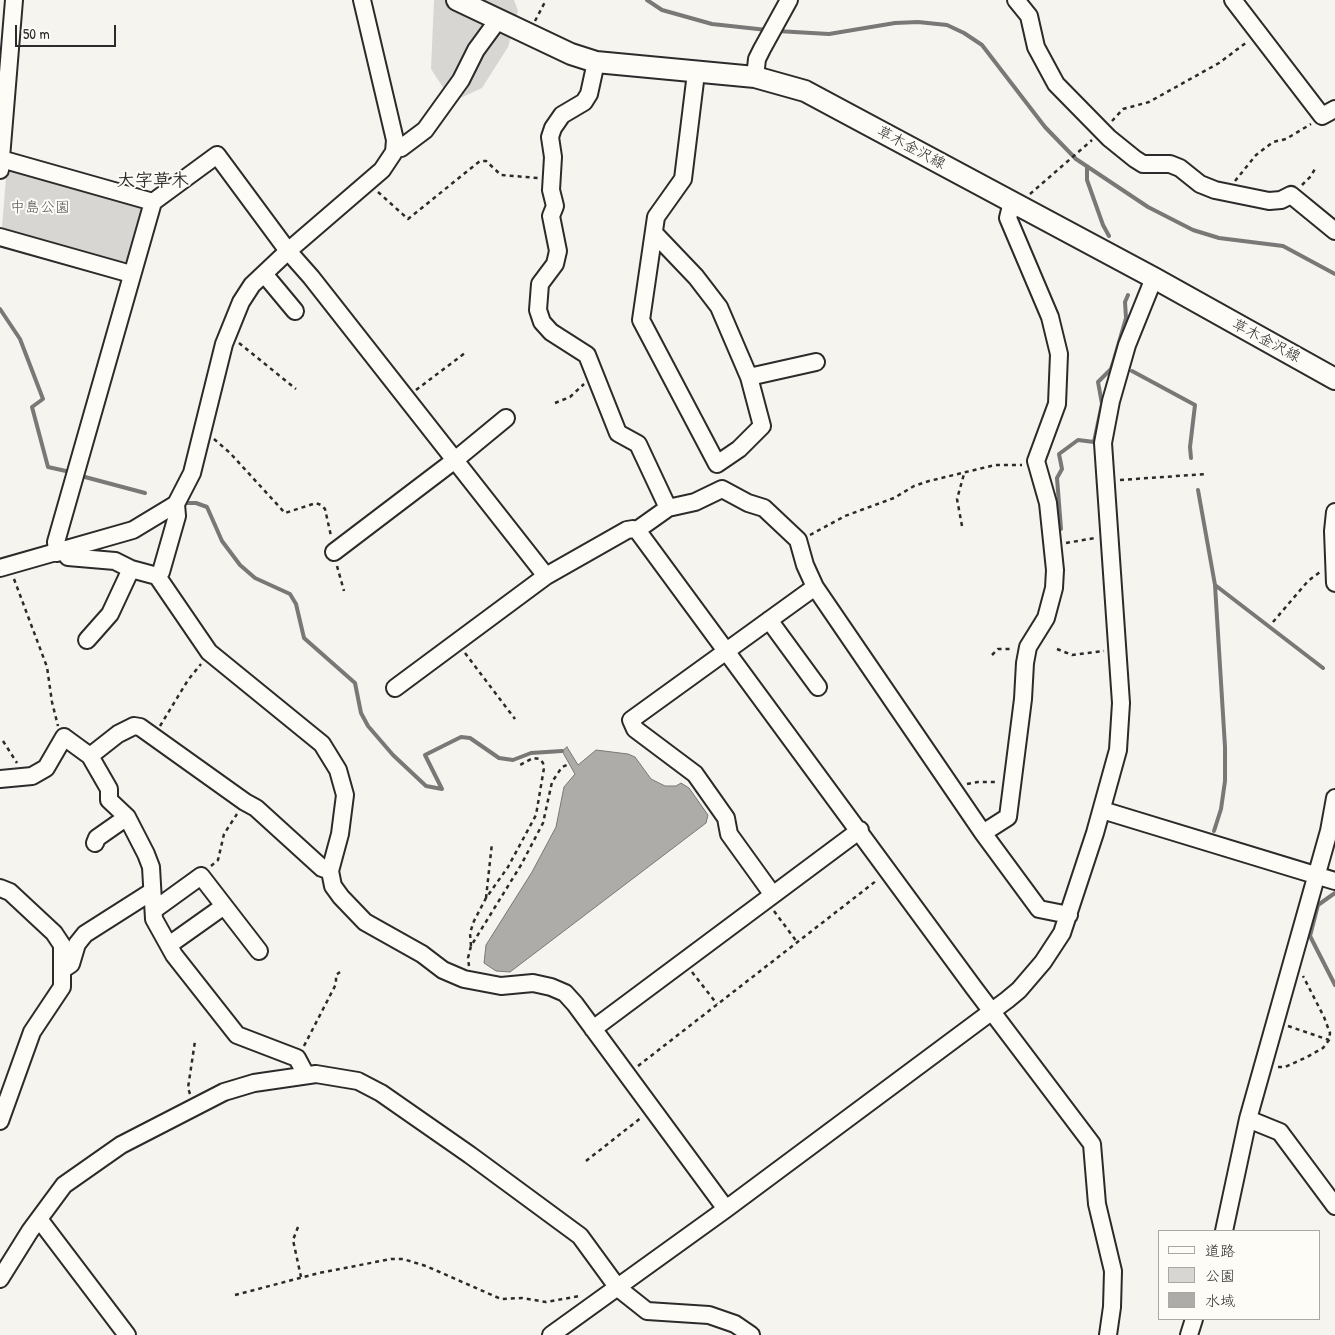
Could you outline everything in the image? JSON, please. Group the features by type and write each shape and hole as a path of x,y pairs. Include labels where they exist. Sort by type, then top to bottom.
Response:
{"main road":[{"name":"草木金沢線","path":"457,0 528,34 596,62 754,77 805,91 1154,278 1335,379"}],"street":[{"path":"14,0 0,165 153,202"},
{"path":"157,576 161,572 176,516 176,504 192,473 227,336 241,302 252,285 389,164 395,149 395,140 362,0"},
{"path":"754,77 757,59 789,0"},
{"path":"1016,0 1029,16 1036,47 1056,84 1102,131 1143,164 1170,164 1180,168 1200,184 1269,201 1281,200 1292,196 1335,231"},
{"path":"1233,0 1258,33 1329,112"},
{"path":"395,149 401,148 425,130 461,80 476,50 498,20"},
{"path":"596,62 589,94 584,102 562,115 553,128 550,137 553,157 551,179 555,206 551,216 558,251 555,264 540,284 538,310 542,322 551,332 587,355 618,433 638,444 668,508"},
{"path":"654,233 696,277 718,306 749,377 762,426 739,449 717,464 642,320 656,217 683,178 696,72"},
{"path":"546,576 311,277 288,252 217,155 153,202 56,542 61,552 68,556 107,559 131,569 157,576 211,654 322,744 338,770 345,795 340,834 330,871 333,886 337,891 366,922 422,954 443,970 471,981 488,985 533,983 551,987 564,993 575,1004 726,1208"},
{"path":"983,833 1008,817 1027,651 1046,618 1054,588 1054,544 1048,503 1036,461 1057,404 1059,354 1050,317 1008,218 1016,204"},
{"path":"0,237 131,274"},
{"path":"265,275 295,311"},
{"path":"551,1335 993,1011 1019,990 1044,962 1062,933 1102,810 1116,758 1120,731 1121,702 1104,481 1103,443 1111,401 1135,321 1154,278"},
{"path":"749,377 816,362"},
{"path":"334,552 455,460 506,418"},
{"path":"637,530 668,508 695,502 722,489 748,503 764,508 798,543 815,587 983,833 1039,909 1069,915"},
{"path":"5,567 133,530 176,504"},
{"path":"1335,512 1333,531 1335,583"},
{"path":"395,688 546,576 627,530 633,528 637,530 860,830 974,988 1092,1144 1097,1204 1113,1271 1112,1307 1108,1335"},
{"path":"88,640 110,614 131,569"},
{"path":"769,898 729,834 726,818 695,774 635,729 631,720 815,587"},
{"path":"770,620 818,687"},
{"path":"90,756 118,734 134,726 140,728 256,808 322,868 330,871"},
{"path":"0,779 32,776 46,768 64,736 90,756 109,788 108,800 127,817 151,867 154,919 169,945 237,1035 303,1068 358,1081 381,1092 567,1225 589,1246 612,1291 647,1311 709,1314 735,1324 751,1335"},
{"path":"1224,1230 1248,1120 1329,831 1335,798"},
{"path":"1102,810 1335,881"},
{"path":"95,843 98,838 127,817"},
{"path":"593,1029 860,830"},
{"path":"154,910 202,876 260,951"},
{"path":"0,888 10,892 54,933 62,945 62,987 32,1032 0,1121"},
{"path":"62,970 71,964 77,944 85,934 152,892"},
{"path":"169,945 224,906"},
{"path":"0,1278 64,1185 121,1145 224,1092 303,1068"},
{"path":"1248,1120 1280,1132 1335,1206"},
{"path":"40,1219 127,1335"},
{"path":"1189,1335 1194,1320"}],"path":[{"path":"528,34 546,0"},
{"path":"1016,204 1067,164 1123,109 1149,102 1219,64 1258,33"},
{"path":"1228,192 1256,154 1273,142 1286,139 1329,112"},
{"path":"368,183 408,219 480,161 486,161 501,175 551,179"},
{"path":"1292,196 1311,176 1316,167"},
{"path":"227,336 233,338 296,389"},
{"path":"405,397 464,353"},
{"path":"555,403 570,397 596,376"},
{"path":"203,430 230,453 285,513 316,503 321,504 325,509 344,591"},
{"path":"798,543 845,516 894,498 914,486 995,465 1011,466 1036,461"},
{"path":"962,526 957,499 964,474"},
{"path":"1104,481 1206,474"},
{"path":"1054,544 1109,535"},
{"path":"5,567 43,654 55,716 64,736"},
{"path":"1273,622 1308,582 1324,569 1334,568"},
{"path":"457,642 515,719"},
{"path":"992,655 998,649 1004,648 1027,651"},
{"path":"1057,649 1072,655 1117,650"},
{"path":"153,737 188,680 211,654"},
{"path":"3,741 17,763 21,777"},
{"path":"471,946 470,933 486,898 508,867 536,815 543,764 533,758 518,766"},
{"path":"471,981 468,958 471,946 521,866 544,823 552,782 567,764"},
{"path":"956,792 969,783 995,782"},
{"path":"202,876 218,860 224,834 245,802"},
{"path":"486,898 492,843"},
{"path":"627,1074 889,871"},
{"path":"769,898 798,942"},
{"path":"684,961 717,1004"},
{"path":"1264,1062 1276,1068 1285,1067 1323,1048 1329,1040 1330,1033 1324,1017 1302,974 1291,965"},
{"path":"303,1068 318,1016 336,984 336,975 340,972"},
{"path":"1275,1021 1329,1040"},
{"path":"194,1107 188,1088 195,1041"},
{"path":"586,1160 652,1109"},
{"path":"298,1227 294,1240 301,1277"},
{"path":"235,1295 301,1277 392,1259 403,1259 426,1266 501,1299 522,1298 546,1302 612,1291"}],"green space":[{"path":"434,0 514,0 518,11 508,47 482,88 456,100 448,95 431,69"},
{"name":"中島公園","path":"7,165 146,203 130,261 122,264 5,233 2,227"}],"water":[{"path":"567,747 578,765 596,750 628,754 635,757 651,779 665,786 676,786 681,783 689,788 708,815 706,823 510,972 496,971 484,963 486,945 532,872 556,827 564,787 575,774 562,751"}],"waterway":[{"path":"647,0 662,10 712,24 767,30"},
{"path":"777,31 829,34 895,23 918,22 947,25 982,45 1045,127 1076,159 1148,207 1193,230 1219,238 1283,246 1335,274"},
{"path":"1087,166 1087,180 1103,225 1109,236"},
{"path":"1061,529 1057,478 1062,469 1059,454 1078,440 1094,442 1102,404 1098,382 1111,369 1126,318 1125,302 1128,295"},
{"path":"0,309 20,339 43,399 32,407 48,467 66,471"},
{"path":"1132,371 1195,405 1190,447 1191,458"},
{"path":"85,477 145,493"},
{"path":"1198,490 1215,585 1225,747 1225,781 1221,809 1214,831"},
{"path":"186,503 196,503 207,507 222,541 240,565 255,578 290,594 296,604 304,638 355,683 361,713 368,726 393,755 426,786 442,789 425,755 461,737 470,738 499,758 513,760 531,753 562,751"},
{"path":"1215,585 1323,668"},
{"path":"1335,893 1318,905 1310,936 1335,985"}],"district":[{"name":"大字草木","path":"153,181"}]}
